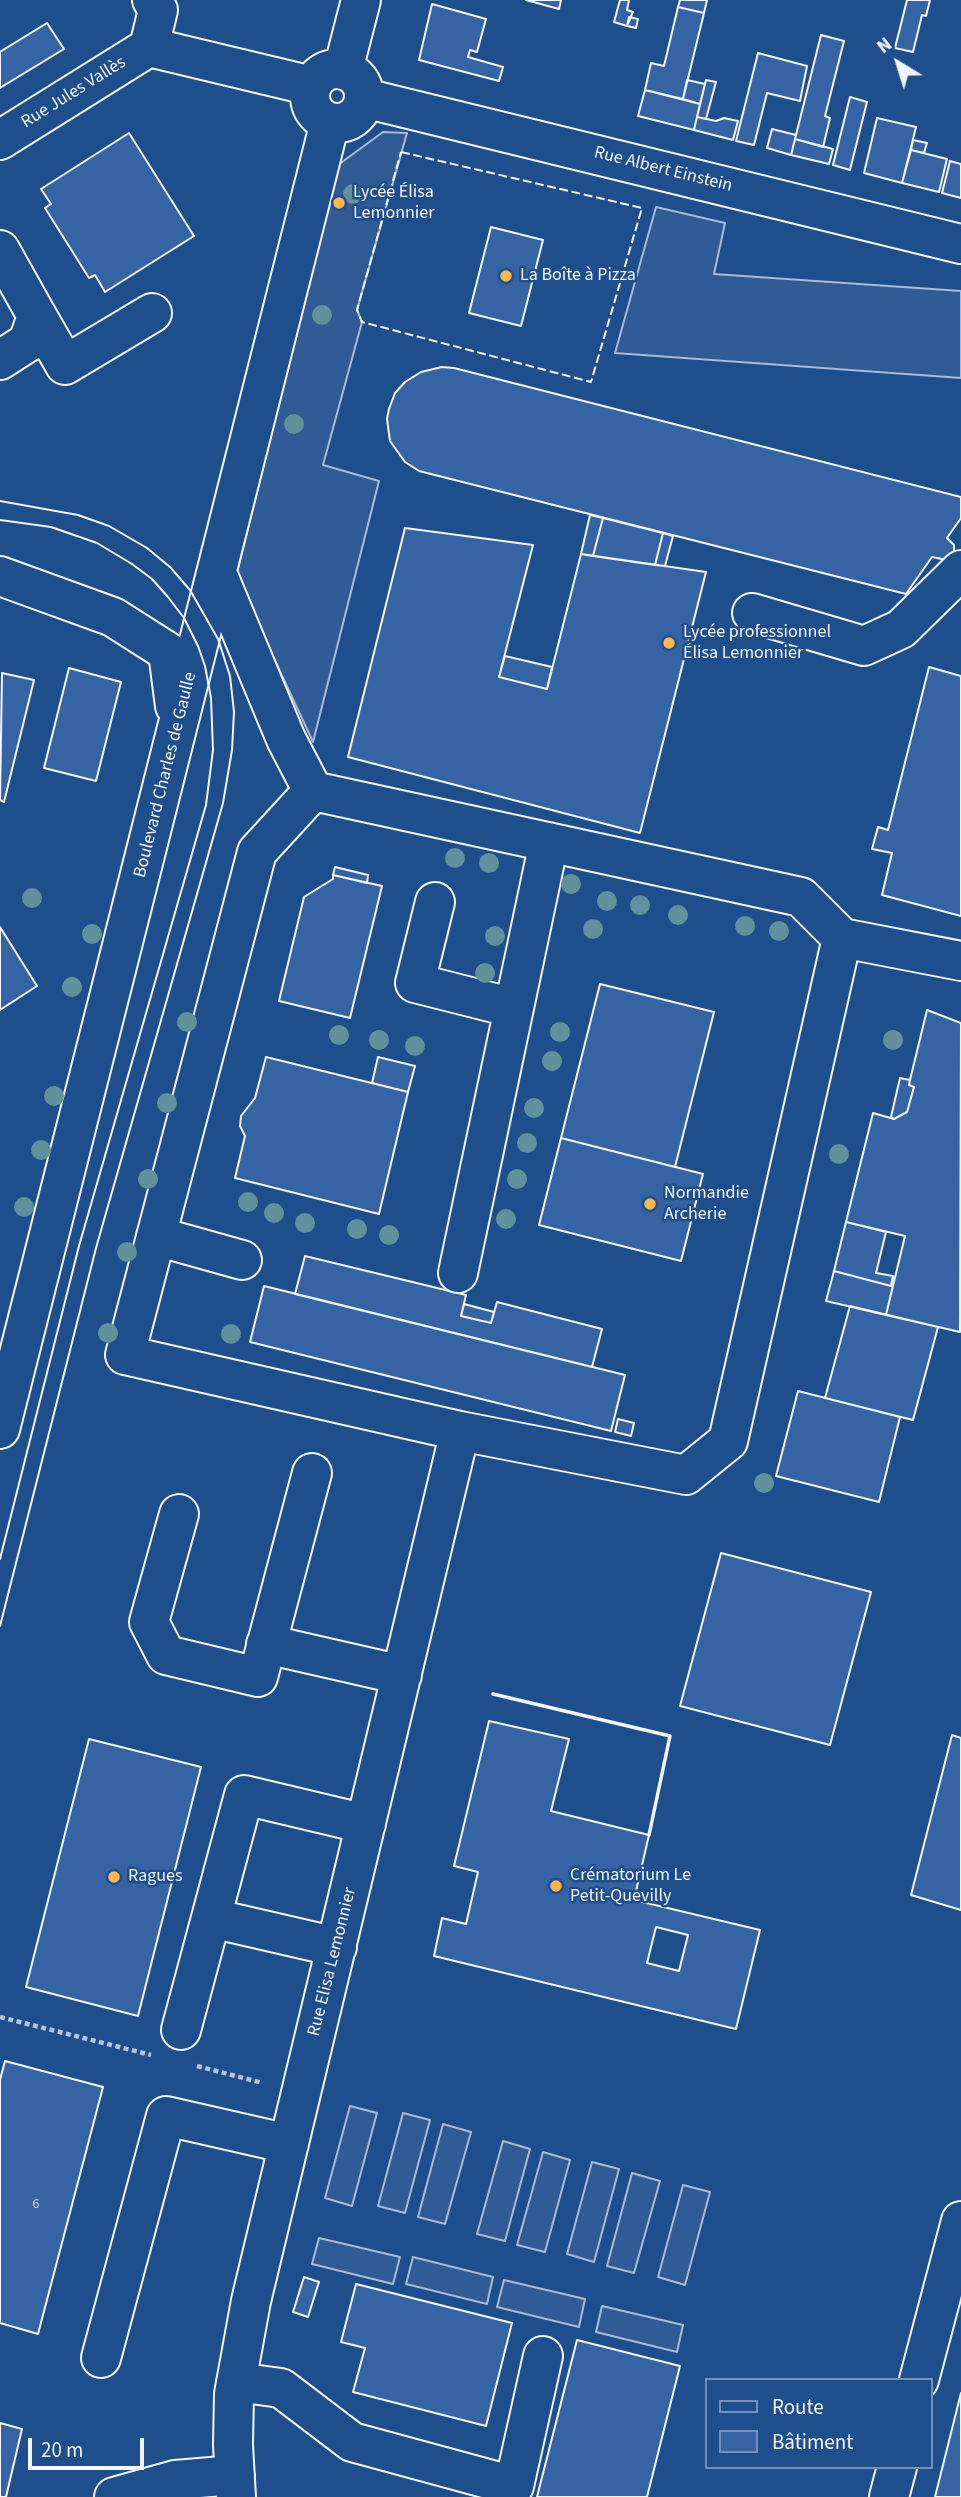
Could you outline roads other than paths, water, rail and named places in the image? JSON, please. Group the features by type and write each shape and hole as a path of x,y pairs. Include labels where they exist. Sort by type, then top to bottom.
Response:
{"street":[{"path":"152,0 159,10 149,47 340,85 361,0"},
{"name":"Rue Jules Vallès","path":"0,140 149,47"},
{"name":"Boulevard Charles de Gaulle","path":"3,1404 178,729 330,122 346,122 353,118 362,105 340,85"},
{"name":"Rue Albert Einstein","path":"340,85 961,244"},
{"path":"0,250 65,365 152,313"},
{"path":"0,360 28,342 37,316"},
{"path":"752,613 864,646 901,629 961,570"},
{"path":"217,573 286,739 313,791"},
{"path":"0,576 113,617 168,652 178,729"},
{"path":"313,791 801,897 842,938 961,961"},
{"path":"313,791 257,852 125,1356 460,1431 686,1475 727,1441 842,938"},
{"path":"458,1273 549,842"},
{"path":"435,902 415,983 514,1008"},
{"path":"156,1236 242,1260"},
{"name":"Rue Elisa Lemonnier","path":"236,2486 233,2445 236,2382 251,2301 460,1431"},
{"path":"180,1514 149,1622 166,1655 258,1677 312,1473"},
{"path":"266,1644 402,1675"},
{"path":"181,2030 244,1795 366,1824"},
{"path":"211,1919 337,1947"},
{"path":"101,2358 166,2116 289,2144"},
{"path":"920,2378 961,2221"},
{"path":"236,2382 281,2389 352,2442 513,2486 543,2356"},
{"path":"889,2497 896,2469"},
{"path":"114,2497 175,2480 236,2486"}],"tram line":[{"path":"0,501 78,515 109,526 147,548 170,567 190,590 218,639 230,676 234,712 232,750 223,803 96,1248 0,1626"},
{"path":"0,520 51,527 97,543 152,579 184,618 198,646 211,698 213,750 206,805 79,1246 0,1559"}],"place":[{"name":"Lycée Élisa Lemonnier","path":"339,203"},
{"name":"La Boîte à Pizza","path":"506,276"},
{"name":"Lycée professionnel Élisa Lemonnier","path":"669,643"},
{"name":"Normandie Archerie","path":"650,1204"},
{"name":"Ragues","path":"114,1877"},
{"name":"Crématorium Le Petit-Quevilly","path":"556,1886"}]}
